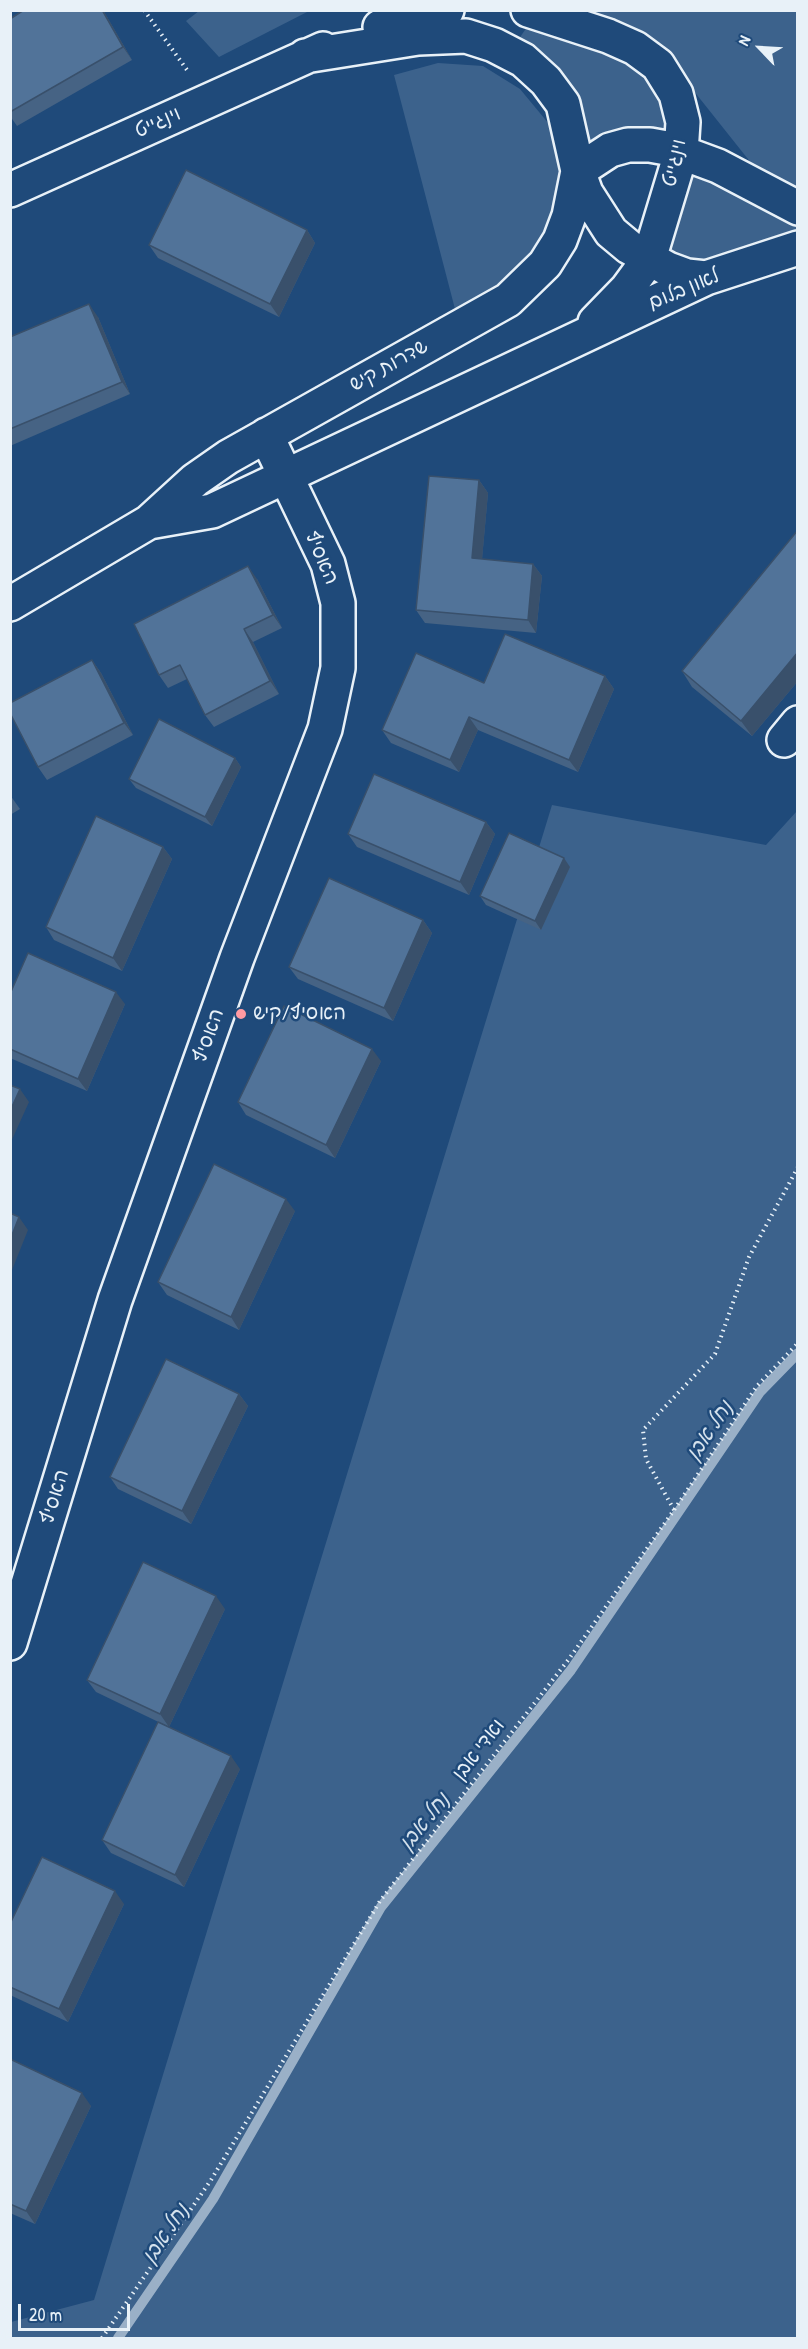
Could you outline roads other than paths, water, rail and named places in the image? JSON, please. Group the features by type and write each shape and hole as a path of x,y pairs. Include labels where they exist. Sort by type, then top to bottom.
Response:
{"street":[{"name":"וינגייט","path":"10,190 305,56 387,24 447,10"},
{"name":"וינגייט","path":"528,10 608,36 635,48 658,64 678,103 683,122 681,153 649,259 606,313 572,340"},
{"name":"וינגייט","path":"305,56 418,38 466,36 494,45 523,60 546,81 563,104 578,171"},
{"path":"706,278 687,276 649,259 629,247 611,232 586,193 578,171 610,150 628,145 650,145 718,166 798,208"},
{"name":"שדרות קיש","path":"10,604 149,522 195,480 266,435 508,300 545,264 560,240 569,216 578,171"},
{"name":"לאון בלום","path":"572,340 706,278 798,248"},
{"name":"שדרות קיש","path":"149,522 212,511 572,340"},
{"name":"האסיף","path":"10,1643 115,1300 237,957 325,729 338,669 338,603 328,564 266,435"}],"waterway":[{"name":"נחל אבן","path":"118,2338 213,2199 381,1907 571,1670 760,1392 798,1353"}],"place":[{"name":"האסיף/קיש","path":"241,1014"}]}
